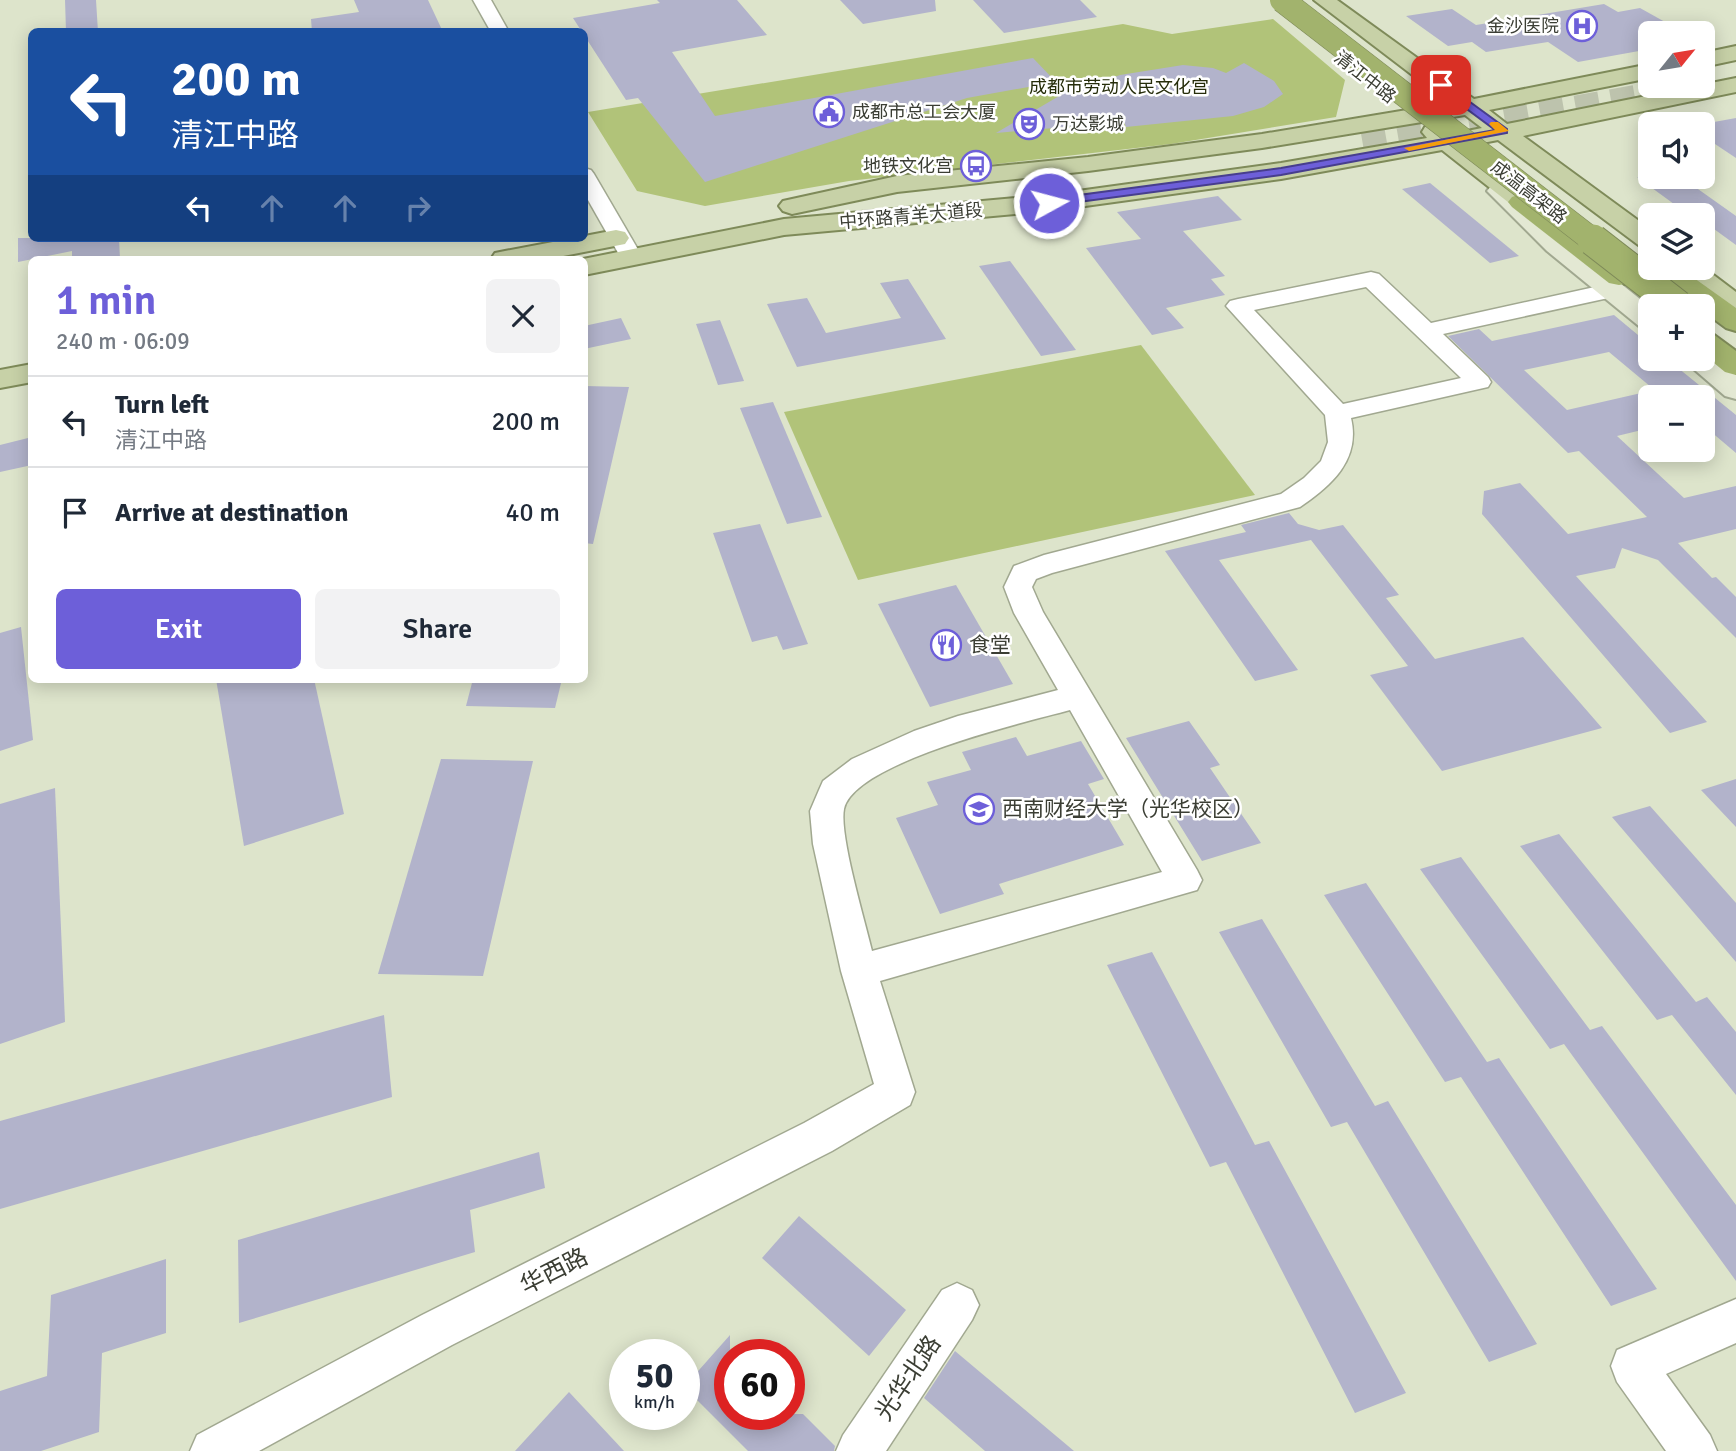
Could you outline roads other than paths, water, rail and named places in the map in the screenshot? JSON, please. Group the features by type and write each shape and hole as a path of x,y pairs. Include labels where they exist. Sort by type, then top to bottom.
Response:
{"highway":[{"name":"成温高架路","path":"1282,0 1662,294"},
{"name":"成温高架路","path":"1307,0 1638,249"},
{"path":"1521,202 1645,294"},
{"path":"1679,280 1736,322"}],"main road":[{"name":"清江中路","path":"1268,0 1521,202"},
{"name":"清江中路","path":"1324,0 1638,232"},
{"path":"1715,57 1736,53"},
{"path":"1715,68 1736,64"},
{"path":"1715,80 1736,76"},
{"name":"中环路青羊大道段","path":"535,256 626,247 776,219 897,184 1170,154 1471,107 1638,85"},
{"name":"中环路青羊大道段","path":"776,219 934,215 1146,191 1456,150 1504,131 1736,85"},
{"path":"776,219 887,210 1208,173 1357,140"},
{"name":"中环路青羊大道段","path":"588,265 626,247"},
{"path":"1703,280 1736,305"},
{"path":"0,355 28,350"},
{"path":"0,379 28,374"}],"street":[{"path":"482,0 498,28"},
{"path":"1456,150 1556,245 1638,311"},
{"path":"588,181 626,247"},
{"path":"1079,696 958,728 925,740 863,768 835,790 827,811 830,844 859,971 1185,880 1079,696 1029,613 1018,587 1024,573 1044,565 1290,501 1321,481 1336,459 1344,432 1338,413 1238,306 1371,279 1479,382 1338,413"},
{"path":"1426,331 1613,290"},
{"path":"1718,352 1736,390"},
{"name":"华西路","path":"213,1451 437,1330 818,1137 895,1092 859,971"},
{"name":"光华北路","path":"859,1451 957,1305"},
{"path":"1694,1451 1633,1366 1736,1321"}],"tunnel":[{"path":"1363,145 1638,97"}],"place":[{"name":"金沙医院","path":"1582,26"},
{"name":"成都市总工会大厦","path":"829,112"},
{"name":"万达影城","path":"1029,124"},
{"name":"地铁文化宫","path":"976,166"},
{"name":"食堂","path":"946,645"},
{"name":"西南财经大学（光华校区）","path":"979,809"}],"park label":[{"name":"成都市劳动人民文化宫","path":"1119,87"}]}
